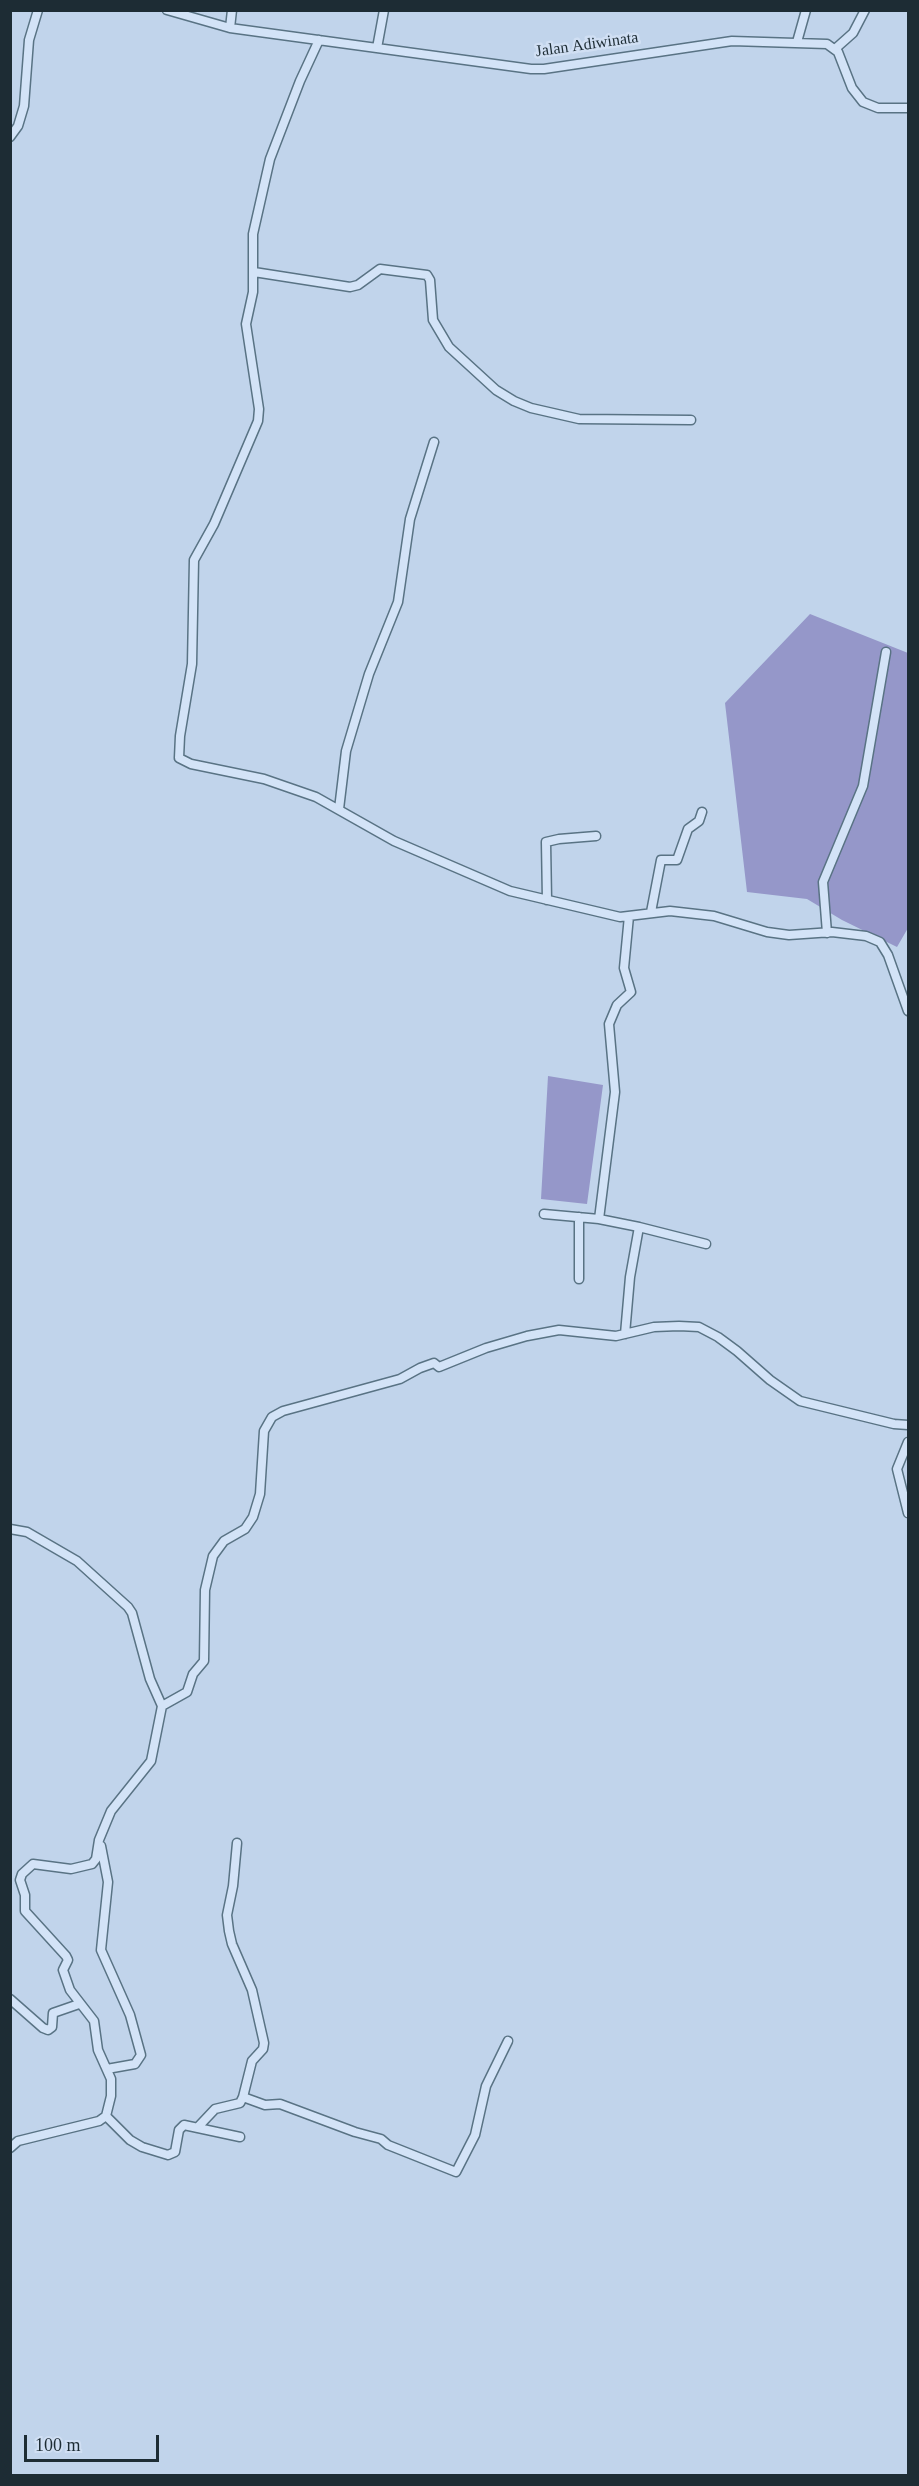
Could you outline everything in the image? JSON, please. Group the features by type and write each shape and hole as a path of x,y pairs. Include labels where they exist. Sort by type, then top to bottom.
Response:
{"street":[{"path":"10,137 18,126 24,106 29,40 38,10"},
{"name":"Jalan Adiwinata","path":"167,10 230,28 514,68 544,69 732,40 827,44 835,48"},
{"path":"230,28 232,10"},
{"path":"377,48 384,10"},
{"path":"798,42 806,10"},
{"path":"865,10 853,33 835,48 852,88 863,102 878,108 909,108"},
{"path":"319,40 300,81 265,176 253,234 253,292 246,324 259,409 258,421 214,524 194,560 192,664 180,736 179,758 190,764 264,779 316,797 394,841 510,891 598,913 629,916 670,911 714,916 766,932 789,935 854,932 880,942 888,955 909,1011"},
{"path":"254,272 350,287 358,285 380,269 427,275 430,280 433,320 449,347 496,390 514,400 531,408 579,419 691,420"},
{"path":"339,809 346,751 369,674 398,602 405,567 404,550 408,529 434,442"},
{"path":"827,933 822,882 863,786 886,652"},
{"path":"651,912 661,860 677,860 688,830 699,821 702,812"},
{"path":"547,900 546,842 596,836"},
{"path":"599,1219 615,1092 609,1024 617,1005 631,992 624,968 629,916"},
{"path":"544,1214 599,1219 706,1244"},
{"path":"579,1217 579,1279"},
{"path":"625,1334 630,1277 639,1227"},
{"path":"162,1706 187,1692 193,1674 204,1661 205,1590 213,1556 224,1541 244,1529 253,1518 260,1494 262,1446 266,1424 272,1417 283,1411 400,1379 420,1368 434,1364 439,1367 486,1348 527,1336 559,1330 610,1336 661,1326 699,1327 728,1344 770,1380 800,1401 894,1424 909,1425"},
{"path":"909,1442 897,1469 909,1513"},
{"path":"10,1529 27,1532 77,1561 128,1607 132,1613 150,1679 162,1706 151,1761 111,1811 99,1840 96,1859 92,1864 71,1869 33,1864 24,1870 20,1880 25,1895 25,1911 55,1942 68,1960 63,1970 69,1989 94,2021 98,2050 111,2079 111,2096 106,2116 99,2121 18,2141 10,2148"},
{"path":"99,1840 108,1882 101,1950 130,2015 141,2055 135,2064 107,2069"},
{"path":"198,2127 215,2109 238,2103 243,2097 252,2061 263,2049 264,2043 252,1990 232,1944 229,1931 227,1915 233,1886 237,1843"},
{"path":"10,1999 48,2030 52,2027 53,2013 79,2004"},
{"path":"243,2097 265,2105 280,2104 355,2132 381,2139 388,2145 456,2172 475,2135 486,2086 508,2041"},
{"path":"106,2116 130,2140 142,2147 168,2155 175,2152 181,2127 184,2125 240,2137"}],"shaded area":[{"path":"810,614 908,653 908,928 897,947 842,920 807,899 747,892 725,703"},
{"path":"548,1076 603,1085 587,1204 541,1199"}]}
